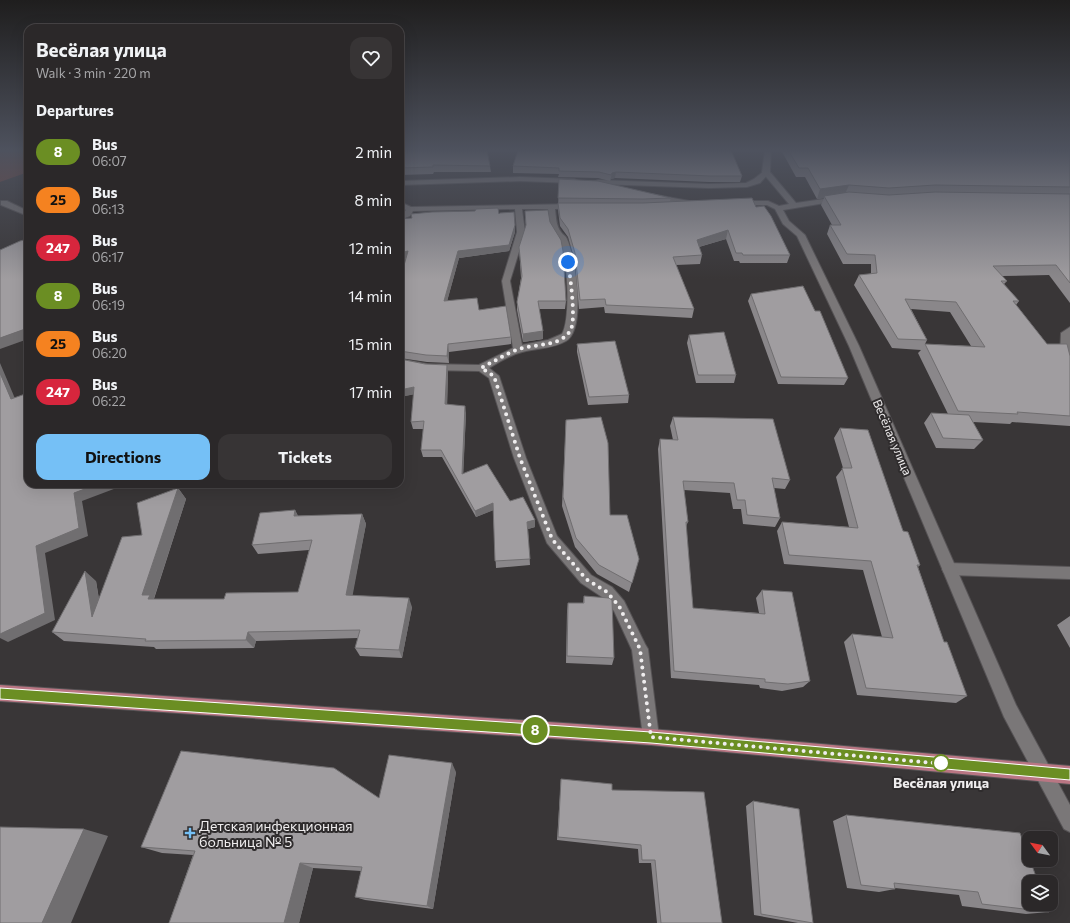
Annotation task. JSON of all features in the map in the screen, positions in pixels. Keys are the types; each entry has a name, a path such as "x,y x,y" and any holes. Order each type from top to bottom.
{"main road":[{"path":"0,693 651,737 1070,775"}],"street":[{"path":"784,193 794,205"},
{"path":"648,194 704,205 666,206"},
{"path":"733,203 768,203 778,208 845,198"},
{"path":"4,203 24,212"},
{"path":"404,206 410,209 581,206"},
{"path":"518,206 521,232 506,281 518,349"},
{"path":"404,363 428,367 481,368 518,349 545,344 565,337 572,328 568,262 563,238 554,228 551,206"},
{"name":"Весёлая улица","path":"778,208 786,222 801,235 845,326 1010,711 1070,823"},
{"path":"404,216 410,209"},
{"path":"1070,330 1066,333 1065,357 1070,376"},
{"path":"481,368 494,376 520,458 552,539 586,579 607,592 619,606 640,649 651,737"},
{"path":"949,569 1070,573"}],"building":[{"path":"558,193 650,193 671,198 643,199 558,198"},
{"path":"842,193 889,195 919,193 1070,194 1070,283 1056,265 993,266 1007,281 1001,281 1019,301 1013,301 1047,344 1067,344 1070,356 1070,416 1017,412 1018,414 958,411 925,344 985,347 956,302 905,299 927,340 898,339 859,275 877,273 875,255 847,254 830,225 841,225 824,196"},
{"path":"752,198 756,207 764,206 771,216 790,255 743,255 742,253 736,253 728,230 697,240 702,255 673,257 694,309 606,305 605,299 580,300 575,253 568,229 560,218 558,203 643,203"},
{"path":"498,208 499,214 514,212 515,225 509,245 458,251 444,301 477,298 479,310 506,306 511,337 448,344 447,356 404,352 404,266 408,251 404,252 404,219 412,218 411,214 475,211 476,209"},
{"path":"548,210 550,222 561,240 566,301 538,301 543,331 523,334 517,302 522,276 519,247 526,225 525,211"},
{"path":"24,240 24,329 0,338 0,250"},
{"path":"803,286 815,311 820,311 848,378 781,377 751,294"},
{"path":"724,332 736,375 698,375 689,335"},
{"path":"615,341 629,395 589,397 577,344"},
{"path":"404,360 425,364 447,365 445,404 465,406 462,474 487,464 510,501 523,497 535,520 527,522 530,559 495,561 493,503 475,511 441,450 421,450 424,421 411,422 414,387 404,389"},
{"path":"0,373 11,399 24,394 24,488 87,488 74,493 79,528 36,546 45,613 0,634"},
{"path":"931,413 969,415 983,440 943,438"},
{"path":"601,417 608,443 610,515 627,515 639,559 632,583 599,565 576,538 563,497 566,420"},
{"path":"673,417 773,419 790,480 772,478 780,518 747,515 745,500 737,500 734,483 683,481 688,522 686,522 693,608 765,614 762,590 792,592 810,681 788,684 765,682 765,679 674,671 660,439 678,440"},
{"path":"840,428 868,430 903,531 908,532 920,565 917,565 944,642 947,642 967,696 866,688 852,634 893,638 871,561 789,555 782,522 858,528 842,468 852,468"},
{"path":"178,488 142,595 150,595 148,599 224,599 226,593 298,592 312,540 252,545 260,513 295,510 294,516 362,514 346,595 409,598 399,650 355,648 360,630 248,632 246,640 145,641 146,639 52,632 85,571 92,617 122,537 142,535 137,503"},
{"path":"584,596 609,598 612,600 614,658 567,656 568,603 584,603"},
{"path":"181,751 334,768 379,798 389,755 452,763 427,906 355,897 362,867 300,863 284,923 169,923 195,851 141,847"},
{"path":"561,779 612,784 612,790 704,792 722,923 661,923 655,860 642,860 641,845 558,837"},
{"path":"753,801 799,809 813,923 761,914"},
{"path":"846,815 1020,833 1022,838 1022,867 1033,867 1035,875 1022,875 1022,909 982,904 978,892 894,883 895,889 861,885"},
{"path":"0,827 84,829 42,923 0,923"}],"bus line":[{"name":"8","path":"0,693 144,704 651,737 1070,775"}],"place":[{"name":"Весёлая улица","path":"941,763"},
{"name":"Детская инфекционная больница № 5","path":"190,833"}],"route":[{"path":"568,262 572,328 565,337 545,344 518,349 481,368 494,376 520,458 552,539 586,579 607,592 619,606 640,649 651,737 945,764 941,763"}]}
